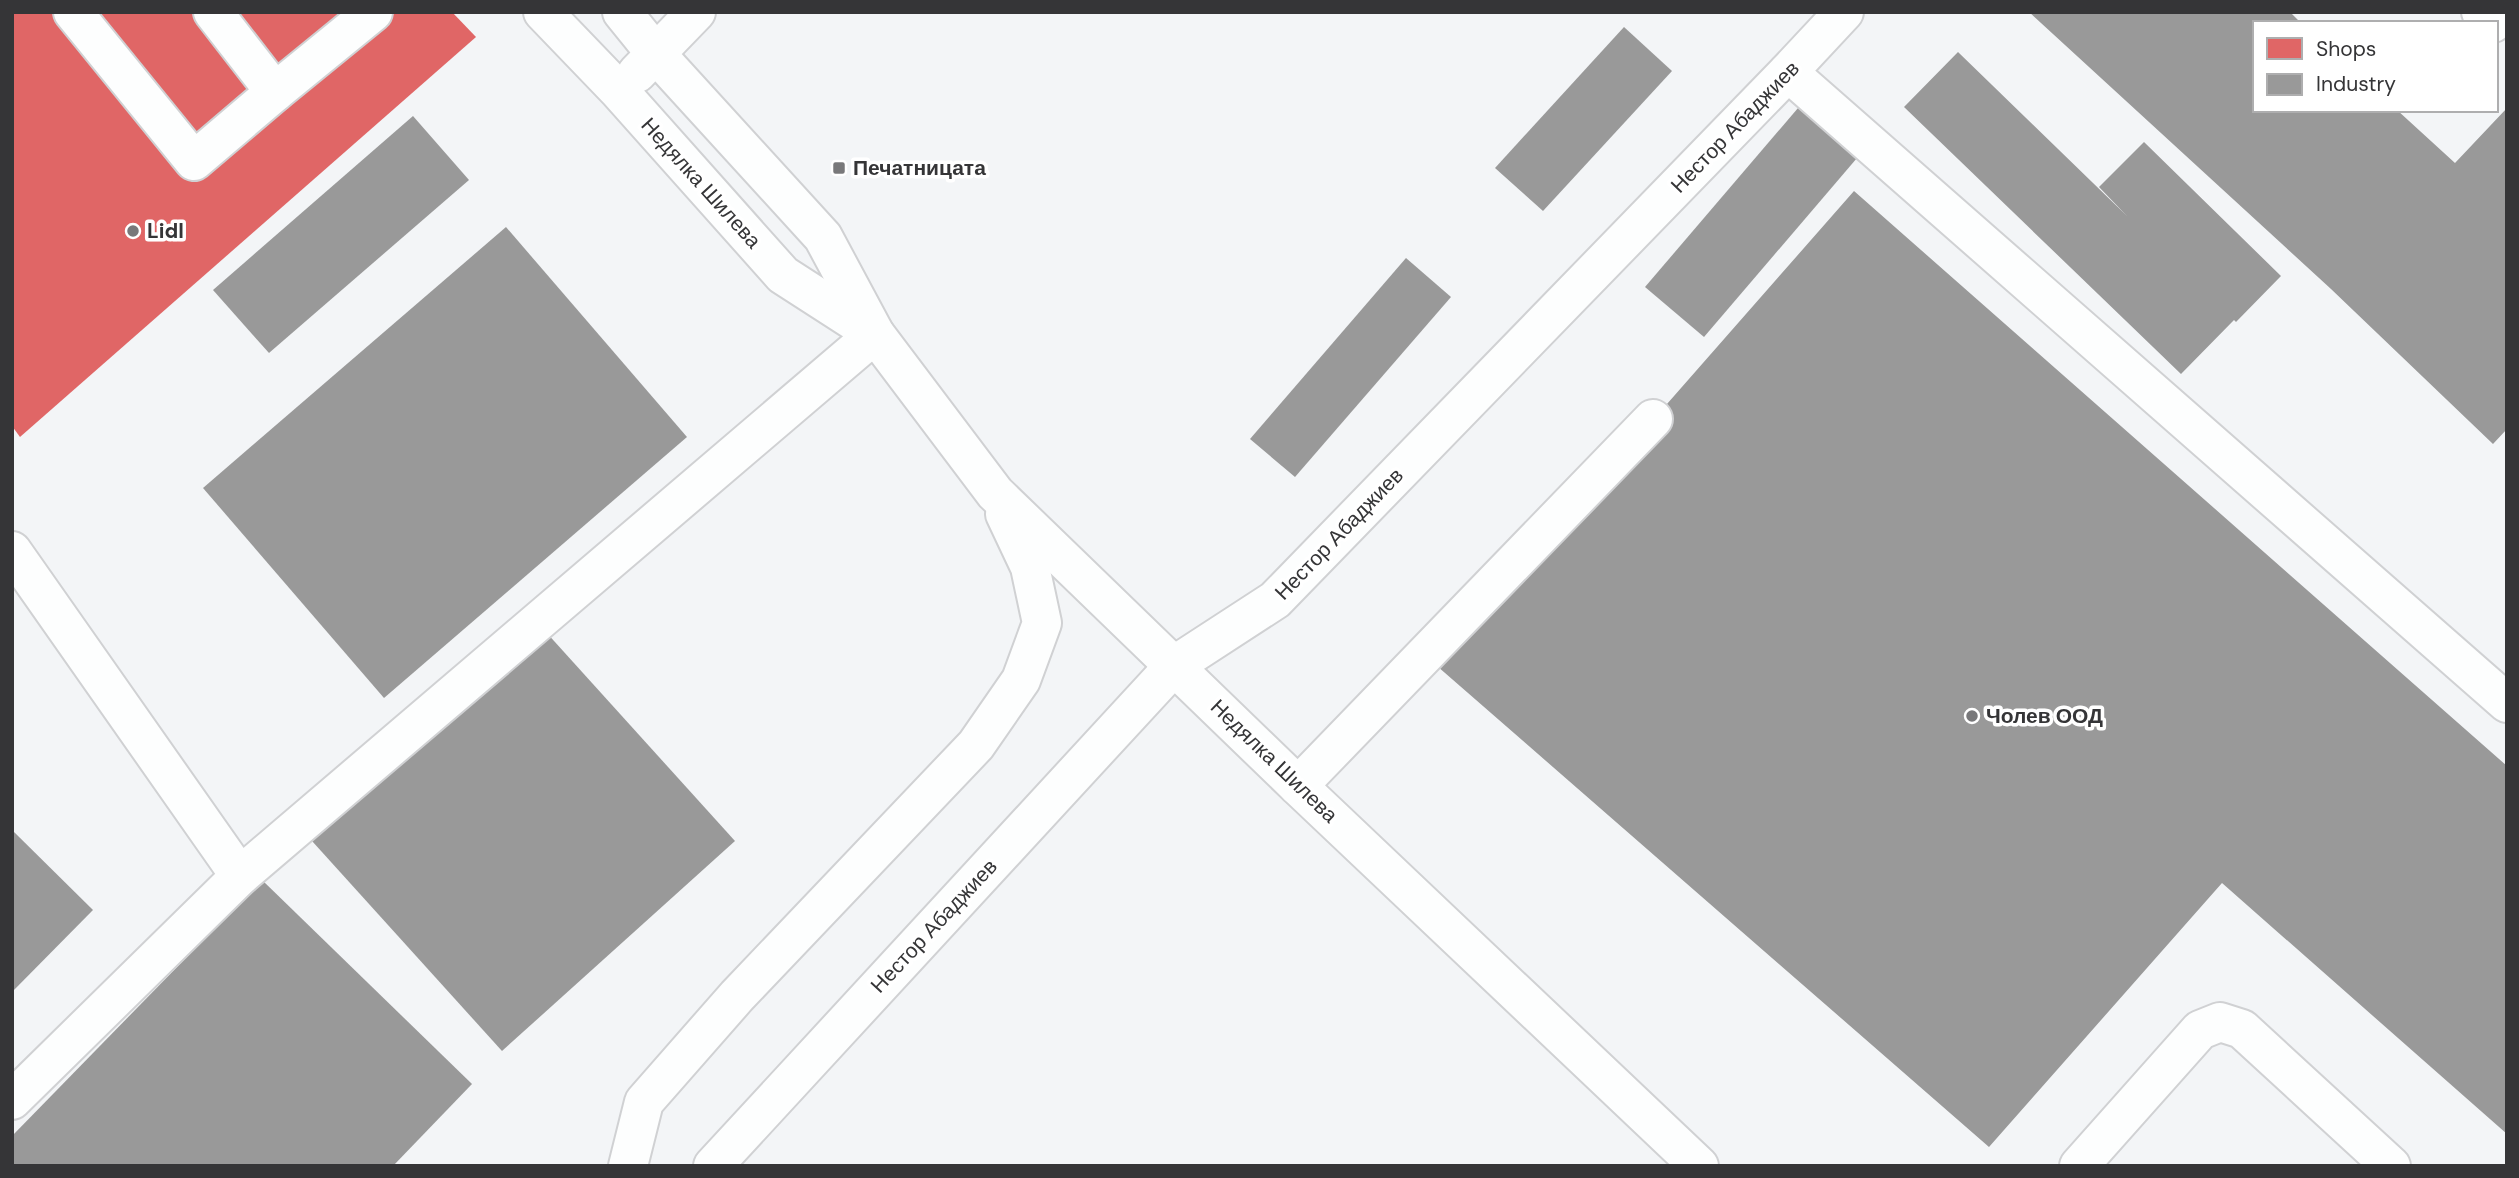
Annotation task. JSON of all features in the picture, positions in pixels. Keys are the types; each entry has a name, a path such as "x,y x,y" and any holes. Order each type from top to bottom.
{"street":[{"path":"73,12 194,161 373,12"},
{"path":"213,12 275,92"},
{"name":"Недялка Шилева","path":"543,12 619,91 783,275 875,334"},
{"name":"Недялка Шилева","path":"622,12 656,54 823,237 875,334 995,493 1298,786 1699,1166"},
{"path":"619,91 696,12"},
{"name":"Нестор Абаджиев","path":"713,1166 1175,665 1276,600 1844,12"},
{"path":"1788,72 2507,703"},
{"path":"12,1100 240,876 875,334"},
{"path":"1298,786 1653,419"},
{"path":"628,1166 644,1102 737,996 976,744 1021,680 1042,623 1030,567 995,493"},
{"path":"12,551 240,876"},
{"path":"2078,1166 2200,1030 2220,1022 2242,1028 2391,1166"}],"building: Shops":[{"name":"Lidl","path":"12,12 452,12 476,37 20,437 12,426"}],"building: Industry":[{"path":"2029,12 2290,12 2299,21 2253,21 2253,112 2399,112 2455,163 2507,108 2507,429 2493,444 2331,289"},
{"path":"1624,27 1672,71 1543,211 1495,168"},
{"path":"1958,52 2127,216 2099,187 2144,142 2281,276 2181,374 1904,107"},
{"path":"1804,101 1863,151 1704,337 1645,287"},
{"path":"413,116 469,180 269,353 213,290"},
{"name":"Чолев ООД","path":"1854,191 2507,766 2507,1134 2222,883 1989,1147 1437,666"},
{"path":"506,227 687,437 384,698 203,488"},
{"path":"1406,258 1451,297 1295,477 1250,439"},
{"path":"545,631 735,841 502,1051 312,841"},
{"path":"12,830 93,910 12,992"},
{"path":"262,880 472,1084 393,1166 12,1166 12,1136"}],"place":[{"name":"Печатницата","path":"839,168"},
{"name":"Lidl","path":"133,231"},
{"name":"Чолев ООД","path":"1972,716"}]}
